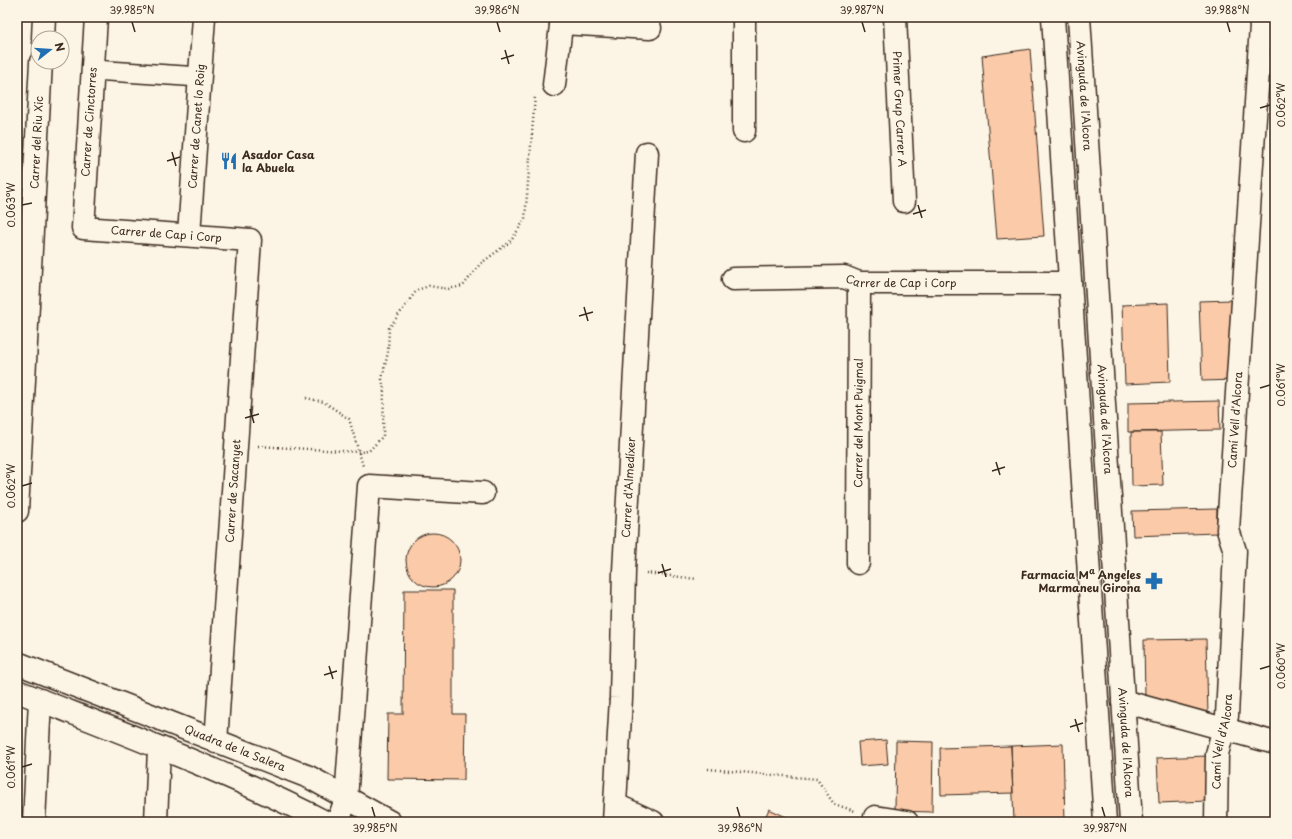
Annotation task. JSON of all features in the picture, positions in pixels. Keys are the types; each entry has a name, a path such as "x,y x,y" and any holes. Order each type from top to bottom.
{"street":[{"path":"43,30 44,17"},
{"name":"Carrer de Cinctorres","path":"83,228 96,17"},
{"name":"Carrer de Canet lo Roig","path":"189,234 204,17"},
{"path":"744,17 744,131"},
{"name":"Primer Grup Carrer A","path":"895,17 904,201"},
{"path":"1053,17 1105,822"},
{"name":"Avinguda de l'Alcora","path":"1079,17 1131,822"},
{"name":"Camí Vell d'Alcora","path":"1216,822 1217,754 1227,716 1235,551 1228,530 1261,26 1259,17"},
{"path":"554,85 562,20 650,23"},
{"name":"Carrer del Riu Xic","path":"17,511 41,70"},
{"path":"93,70 200,77"},
{"name":"Carrer d'Almedíxer","path":"615,813 621,698 624,571 647,153"},
{"name":"Carrer de Cap i Corp","path":"83,228 189,234 250,240"},
{"name":"Carrer de Sacanyet","path":"216,742 250,240"},
{"name":"Carrer de Cap i Corp","path":"733,279 844,277 858,283 1070,283"},
{"name":"Carrer del Mont Puigmal","path":"858,283 858,563"},
{"path":"338,822 346,799 369,486 483,493"},
{"name":"Quadra de la Salera","path":"17,663 162,721 309,777 346,799 390,822"},
{"path":"34,822 40,700 45,674"},
{"path":"17,691 264,792 324,822"},
{"path":"1123,701 1275,742"},
{"path":"156,822 159,748 162,721"},
{"path":"295,807 309,777"},
{"path":"615,813 653,822"},
{"path":"875,818 907,822"}],"path":[{"path":"236,444 359,452 369,451 383,436 384,389 382,379 388,352 389,328 417,290 429,286 448,289 463,286 480,264 511,241 525,219 535,95"},
{"path":"306,398 324,402 349,419 369,486"},
{"path":"624,571 697,579"},
{"path":"708,769 817,779 834,804 875,818"}],"building":[{"path":"1030,49 1044,236 997,239 982,56"},
{"path":"1232,300 1235,380 1202,381 1199,301"},
{"path":"1168,303 1170,382 1125,384 1122,305"},
{"path":"1219,401 1220,430 1128,432 1128,403"},
{"path":"1131,432 1161,432 1163,485 1132,486"},
{"path":"1217,509 1217,533 1133,536 1132,511"},
{"path":"433,533 443,535 452,541 458,550 460,560 458,570 452,579 443,585 433,587 423,585 414,579 408,570 406,560 408,550 414,541 423,535"},
{"path":"404,590 453,590 453,714 465,714 464,780 387,779 388,714 403,714"},
{"path":"1206,639 1208,714 1145,697 1144,640"},
{"path":"886,740 888,764 860,766 858,742"},
{"path":"896,741 933,742 932,812 895,811"},
{"path":"1063,744 1065,822 1014,822 1011,746"},
{"path":"1011,746 1013,793 941,795 940,748"},
{"path":"1207,756 1208,801 1159,803 1157,758"},
{"path":"769,809 797,822 763,822"}],"place":[{"name":"Asador Casa la Abuela","path":"229,161"},
{"name":"Farmacia Mª Angeles Marmaneu Girona","path":"1154,581"}]}
